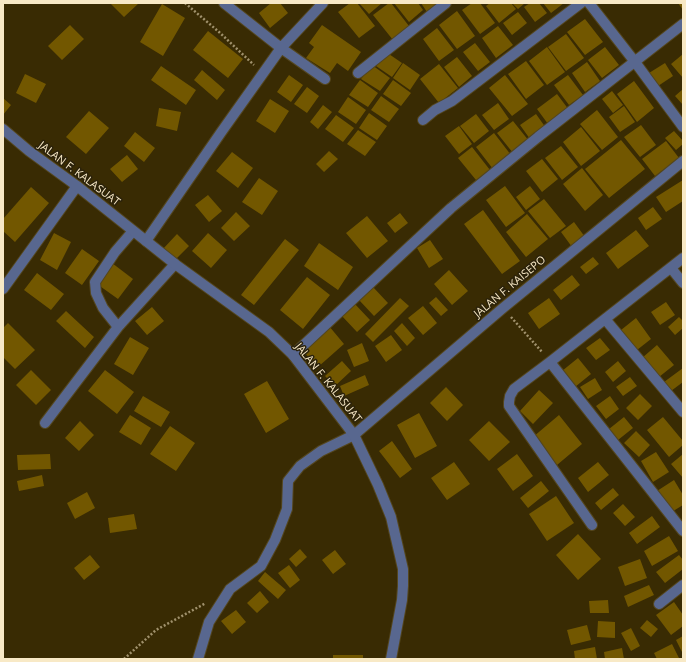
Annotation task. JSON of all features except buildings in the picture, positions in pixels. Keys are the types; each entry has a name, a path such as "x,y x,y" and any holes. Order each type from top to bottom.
{"street":[{"path":"224,3 281,48 325,79"},
{"path":"146,241 281,48 323,3"},
{"path":"358,73 446,3"},
{"path":"423,120 435,110 452,101 581,3"},
{"path":"589,3 683,127"},
{"path":"293,356 451,208 538,137 683,24"},
{"name":"JALAN F. KALASUAT","path":"3,129 29,151 77,186 175,264 269,332 293,356 354,435 378,485 391,518 403,569 402,600 391,659"},
{"name":"JALAN F. KAISEPO","path":"198,659 208,622 230,589 261,566 276,540 287,509 288,481 300,466 321,451 354,435 503,308 683,161"},
{"path":"3,289 77,186"},
{"path":"118,326 103,308 96,293 95,282 115,252 133,231"},
{"path":"592,525 509,406 510,396 514,389 683,258"},
{"path":"44,423 118,326 175,264"},
{"path":"670,268 683,283"},
{"path":"606,319 683,412"},
{"path":"550,362 683,531"},
{"path":"659,604 683,585"}],"path":[{"path":"185,3 263,73"},
{"path":"503,308 550,362"},
{"path":"124,659 156,630 210,600"}]}
